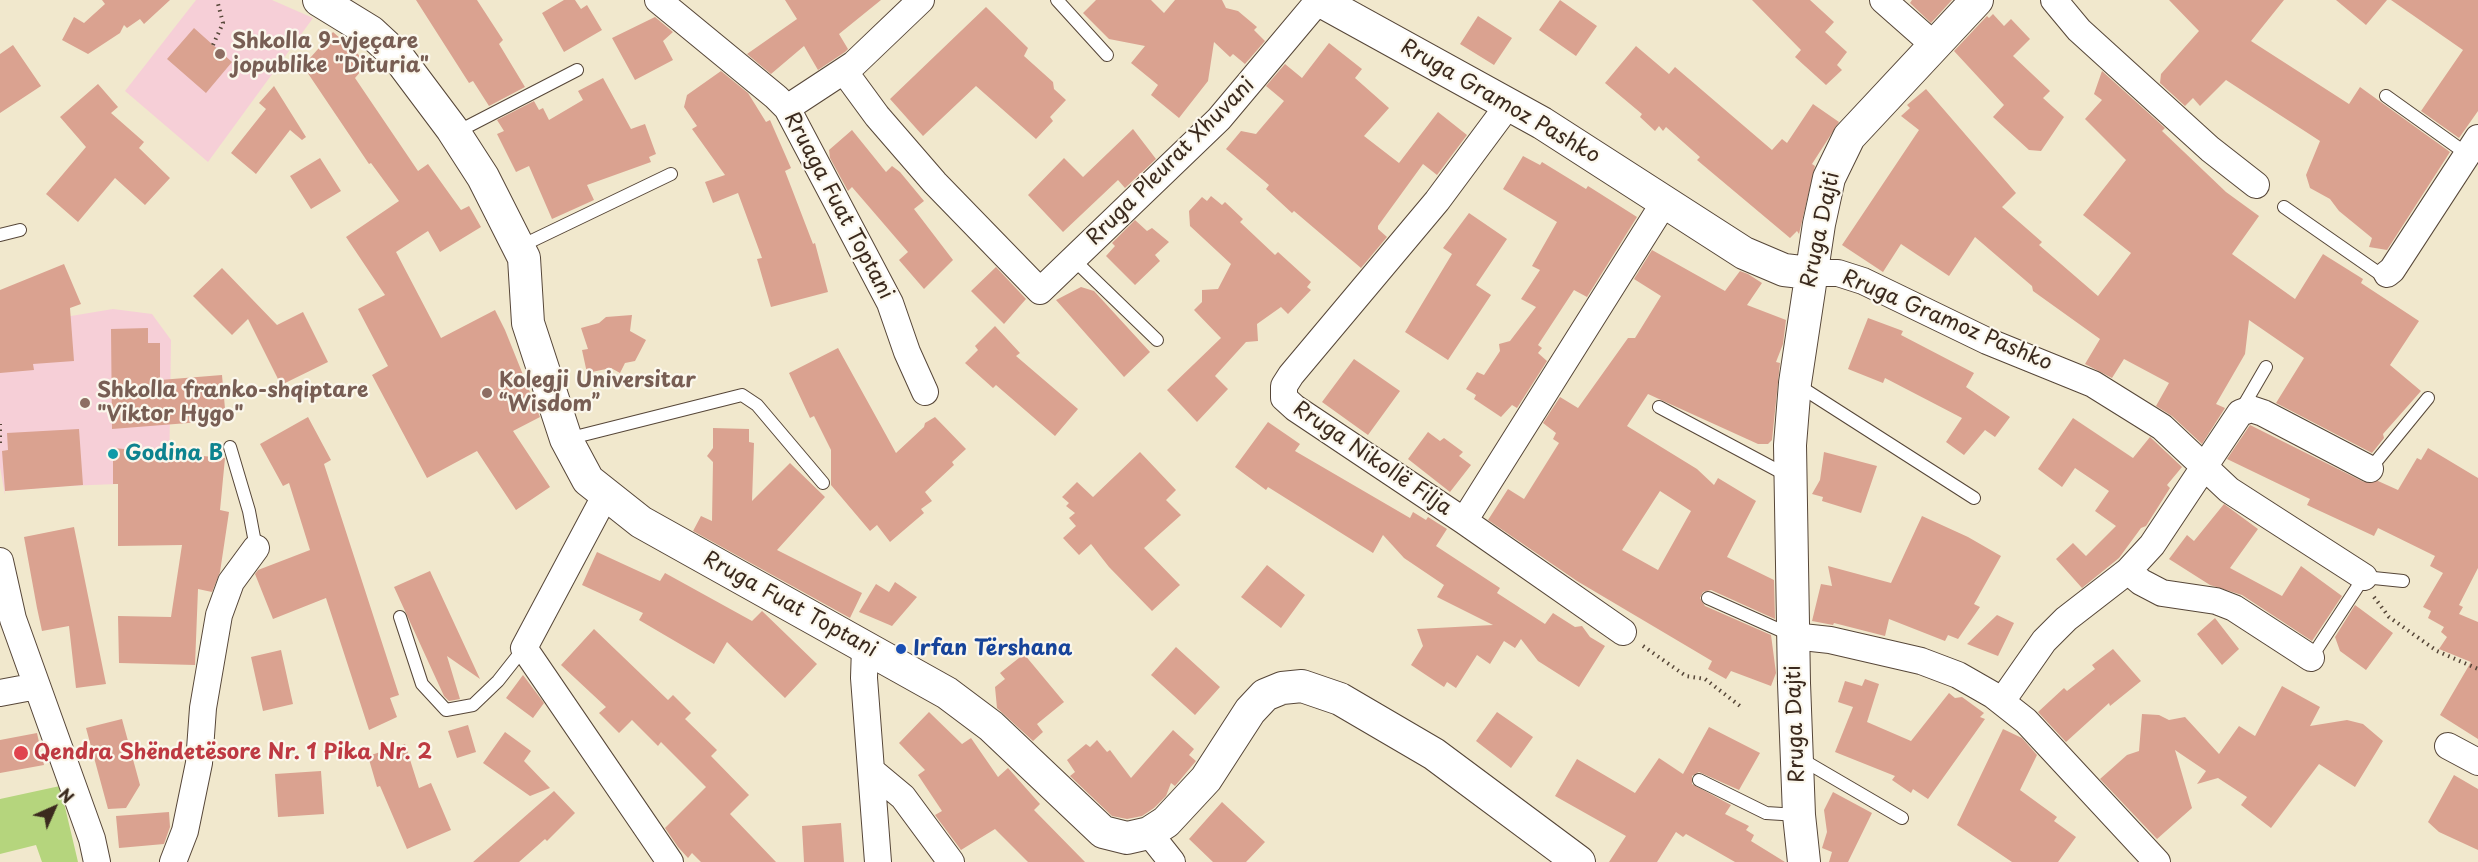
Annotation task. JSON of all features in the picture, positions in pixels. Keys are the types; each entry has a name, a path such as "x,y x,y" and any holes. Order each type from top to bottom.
{"street":[{"name":"Rruga Fuat Toptani","path":"319,0 371,32 398,57 455,133 483,177 519,247 526,266 525,304 528,323 545,382 566,439 588,480 605,496 641,522 947,693 991,726 1079,813 1103,832 1127,838 1149,833"},
{"name":"Rruaga Fuat Toptani","path":"658,0 776,97 786,108 891,303 907,352 925,392"},
{"path":"786,108 844,71 921,0"},
{"name":"Rruga Pleurat Xhuvani","path":"844,71 877,116 934,183 1040,291 1219,119 1319,0"},
{"name":"Rruga Gramoz Pashko","path":"1319,0 1509,104 1599,158 1712,235 1764,264 1784,270 1838,273 1863,281 1987,341 2093,384 2162,428 2204,469 2264,514 2364,577"},
{"path":"1883,0 1934,45"},
{"name":"Rruga Dajti","path":"1804,862 1799,815 1797,756 1791,478 1795,383 1810,273 1829,178 1843,148 1855,130 1977,0"},
{"path":"2054,0 2079,30 2211,149 2256,185"},
{"name":"Rruga Nikollë Filja","path":"1509,104 1437,201 1291,375 1284,391 1284,398 1295,408 1464,521 1623,632"},
{"path":"2386,274 2392,270 2472,146"},
{"path":"1464,521 1664,203"},
{"path":"2002,701 2044,641 2066,619 2128,571 2165,528 2240,413 2251,409 2263,413 2370,469"},
{"path":"605,496 524,648 670,862"},
{"path":"173,862 185,831 199,763 203,708 219,615 231,582 256,548"},
{"path":"0,561 14,619 92,839 97,862"},
{"path":"2128,571 2141,582 2162,592 2216,601 2234,608 2311,658"},
{"path":"1793,636 1830,640 1921,661 1964,679 2002,701 2026,721 2157,862"},
{"path":"865,647 864,678 873,772 878,862"},
{"path":"0,693 37,686"},
{"path":"1172,862 1149,833 1166,822 1206,779 1250,711 1265,695 1282,687 1302,686 1340,699 1434,754 1579,862"},
{"path":"2448,746 2478,762"},
{"path":"873,772 903,797 951,862"}],"lane":[{"path":"1057,0 1107,55"},
{"path":"455,133 577,70"},
{"path":"2386,96 2472,146"},
{"path":"519,247 671,174"},
{"path":"2284,207 2380,274 2386,274"},
{"path":"0,235 20,230"},
{"path":"1073,259 1157,340"},
{"path":"2240,413 2266,367"},
{"path":"1795,383 1974,498"},
{"path":"566,439 739,394 748,397 757,405 823,483"},
{"path":"2370,469 2428,398"},
{"path":"1659,407 1791,478"},
{"path":"230,447 249,511 256,548"},
{"path":"2311,658 2364,577"},
{"name":"Rruga Gramoz Pashko","path":"2364,577 2403,581"},
{"path":"1708,598 1793,636"},
{"path":"400,617 422,684 446,710 473,705 498,681 524,648"},
{"path":"1797,756 1902,818"},
{"path":"1699,780 1766,813 1799,815"}],"path":[{"path":"213,45 223,23 217,0"},
{"path":"0,424 0,444"},
{"path":"2389,617 2437,651 2478,669"},
{"path":"1623,632 1686,676 1705,679 1740,706"}],"shaded area":[{"name":"Shkolla 9-vjeçare jopublike \"Dituria\"","path":"196,0 272,0 313,18 208,162 125,91"},
{"name":"Shkolla franko-shqiptare \"Viktor Hygo\"","path":"113,309 152,314 171,340 169,482 66,486 5,491 5,495 0,467 0,322 59,318"}],"green space":[{"path":"60,786 78,862 42,862 36,845 0,854 0,799"}],"building":[{"path":"102,0 170,0 144,24 140,19 127,28 124,25 120,33 88,54 62,40 74,17 84,23 105,4"},
{"path":"416,0 477,0 503,40 499,44 525,87 489,106 473,81 469,83"},
{"path":"564,0 575,0 581,9 587,5 602,30 564,52 542,13"},
{"path":"785,0 881,0 839,34 848,49 845,52 818,70 804,46 771,74 747,54 797,19"},
{"path":"1096,0 1151,0 1164,13 1175,0 1222,0 1226,8 1238,11 1257,27 1254,30 1265,41 1245,64 1233,54 1230,57 1214,42 1208,81 1179,118 1151,95 1158,85 1131,63 1145,46 1109,39 1083,13"},
{"path":"1560,0 1597,26 1576,56 1539,30"},
{"path":"1752,0 1810,0 1834,22 1825,32 1847,52 1837,65 1842,70 1826,85 1795,57 1801,50"},
{"path":"1912,0 1952,0 1931,23 1910,3"},
{"path":"2169,0 2284,0 2251,41 2349,104 2360,87 2450,152 2387,250 2369,247 2372,238 2339,211 2330,199 2310,188 2306,175 2320,141 2226,80 2200,106 2193,98 2185,106 2160,83 2161,74 2199,31"},
{"path":"2336,0 2387,0 2366,25"},
{"path":"2391,0 2478,0 2478,111 2459,138 2421,111 2463,50"},
{"path":"986,7 1028,48 1024,56 1053,82 1054,89 1066,100 1050,117 1053,121 1036,139 976,86 923,136 890,99"},
{"path":"1993,14 2004,26 2011,19 2030,39 2013,56 2050,91 2043,98 2064,117 2041,151 2029,150 1993,117 2004,105 1954,51 1987,16 1989,18"},
{"path":"1478,16 1512,38 1494,65 1460,44"},
{"path":"655,17 673,32 663,41 673,60 635,80 612,38"},
{"path":"194,28 232,62 206,93 167,59"},
{"path":"333,32 368,63 355,78 418,171 428,164 461,210 469,206 481,227 440,252 428,231 396,252 441,338 495,310 505,330 540,417 513,431 550,487 516,510 477,451 427,478 372,375 388,366 358,309 385,295 346,237 399,201 371,163 369,164 303,66"},
{"path":"1329,43 1362,69 1355,78 1389,108 1364,136 1399,163 1438,112 1467,135 1437,175 1423,164 1378,226 1378,229 1387,237 1361,268 1294,211 1292,213 1266,189 1269,185 1226,149 1241,131 1256,134 1284,101 1266,86 1285,64 1302,78"},
{"path":"13,45 41,86 0,113 0,54"},
{"path":"1636,46 1669,74 1675,67 1772,150 1782,139 1787,143 1813,104 1839,122 1812,164 1815,166 1799,234 1797,231 1790,238 1697,160 1700,157 1666,127 1663,131 1659,126 1655,131 1640,117 1642,114 1605,83"},
{"path":"721,71 748,93 766,122 770,120 791,168 785,171 813,244 815,243 828,292 771,307 757,259 762,258 738,193 713,203 705,182 725,175 692,129 697,126 684,107 687,95"},
{"path":"2102,71 2165,128 2162,131 2226,192 2259,216 2232,254 2295,299 2323,254 2363,279 2361,283 2419,321 2390,365 2421,391 2383,434 2384,438 2372,453 2276,403 2304,358 2249,320 2245,354 2216,404 2225,408 2202,444 2172,416 2156,406 2169,383 2124,359 2112,378 2085,364 2100,339 2033,291 2032,286 1975,237 1949,276 1901,244 1883,272 1842,245 1919,130 1901,116 1910,108 1907,105 1926,89 2016,193 2002,207 2042,242 2039,245 2098,296 2131,253 2083,215 2126,160 2085,119 2102,100 2094,94"},
{"path":"603,78 631,129 645,124 656,154 649,157 651,162 587,185 594,200 552,219 529,166 516,172 497,134 504,131 497,120 534,101 539,110 543,108 549,120 583,100 578,91"},
{"path":"98,84 118,107 111,113 144,142 139,148 170,178 145,205 115,178 78,222 46,194 86,147 60,117"},
{"path":"274,86 306,137 302,140 290,130 256,174 231,153 266,109 259,103"},
{"path":"1133,129 1156,159 1125,188 1118,180 1063,232 1028,195 1064,158 1083,177"},
{"path":"852,130 886,172 892,166 900,172 924,201 914,209 953,260 924,289 899,260 908,252 852,187 848,191 830,158 829,150"},
{"path":"1523,156 1540,165 1542,162 1586,189 1588,186 1637,217 1587,297 1574,290 1538,345 1542,348 1538,353 1547,361 1517,408 1512,405 1501,417 1474,399 1476,395 1466,389 1477,372 1484,375 1500,351 1499,344 1510,341 1536,307 1521,299 1540,270 1532,266 1557,222 1503,189"},
{"path":"320,158 341,191 311,209 290,176"},
{"path":"1211,196 1222,205 1225,202 1243,219 1240,222 1275,255 1278,252 1311,282 1307,287 1311,290 1288,314 1281,307 1257,324 1258,341 1246,342 1215,376 1228,389 1197,422 1167,390 1221,338 1194,310 1202,302 1202,290 1218,289 1231,264 1190,226 1189,211 1202,197 1207,201"},
{"path":"1469,213 1507,239 1476,285 1491,295 1448,360 1405,332 1452,254 1443,248"},
{"path":"1135,220 1147,231 1152,228 1169,242 1155,255 1160,261 1135,285 1106,256 1115,246 1112,243"},
{"path":"1652,250 1725,291 1740,271 1762,283 1747,305 1786,320 1783,344 1776,362 1780,363 1772,440 1768,444 1758,444 1648,394 1627,426 1697,469 1714,485 1718,478 1756,501 1727,557 1774,580 1775,619 1711,590 1703,592 1700,598 1705,606 1771,635 1776,673 1771,686 1731,671 1726,679 1708,669 1712,661 1577,581 1488,520 1508,489 1524,499 1559,443 1553,439 1556,433 1543,423 1560,397 1578,408 1628,338 1635,338 1661,296 1634,279","holes":["1660,491 1691,511 1658,570 1622,550"]},
{"path":"64,264 81,304 70,308 74,361 33,364 34,370 0,373 0,290"},
{"path":"996,267 1026,299 1004,324 971,291"},
{"path":"222,268 277,325 303,312 328,362 281,385 248,319 232,335 193,296"},
{"path":"1081,287 1094,291 1150,352 1124,377 1056,300"},
{"path":"632,315 630,331 646,340 635,361 625,363 620,373 611,368 587,373 582,350 588,349 581,328 599,323 606,317"},
{"path":"1868,318 1903,331 1901,335 1974,373 1966,387 2010,417 1995,437 1985,430 1964,455 1946,442 1962,418 1885,378 1883,383 1848,369"},
{"path":"995,326 1020,353 1016,356 1078,409 1055,436 996,385 993,388 965,363 978,350 975,346"},
{"path":"148,328 148,343 160,343 160,380 222,375 226,420 112,429 111,329"},
{"path":"838,348 896,453 924,427 925,423 935,417 966,449 952,462 954,465 925,492 932,501 921,509 924,513 890,542 877,525 870,531 831,485 831,450 814,416 810,418 789,373"},
{"path":"1354,359 1400,391 1368,435 1322,402"},
{"path":"308,417 331,460 324,464 399,695 390,698 397,717 369,730 326,598 273,619 255,574 258,570 310,550 289,483 283,486 260,444"},
{"path":"2073,418 2133,458 2150,437 2182,467 2167,485 2170,488 2146,526 2141,528 2119,558 2082,588 2056,559 2073,543 2086,556 2116,526 2095,511 2109,491 2075,468 2062,487 2038,469"},
{"path":"1268,422 1300,444 1295,451 1410,518 1413,512 1426,520 1428,517 1447,529 1436,546 1500,588 1497,593 1545,624 1553,613 1575,627 1582,626 1590,637 1605,646 1579,687 1538,661 1521,639 1515,648 1504,641 1490,664 1477,655 1456,688 1447,682 1444,687 1411,665 1423,646 1417,629 1493,625 1437,597 1444,585 1404,558 1383,535 1373,553 1268,487 1266,490 1235,467"},
{"path":"2250,425 2364,482 2378,481 2398,490 2417,458 2421,460 2428,448 2478,478 2478,568 2459,605 2463,607 2459,614 2478,622 2478,739 2440,715 2471,662 2439,649 2447,637 2441,632 2444,627 2428,618 2431,611 2423,607 2443,573 2430,566 2435,556 2378,528 2374,536 2307,505 2310,499 2227,459"},
{"path":"713,428 749,429 749,442 754,443 752,501 790,463 825,497 777,550 862,593 850,618 693,531 701,516 712,521 713,462 707,456 713,448"},
{"path":"79,429 83,485 5,491 2,451 8,450 7,433"},
{"path":"1428,432 1440,441 1444,438 1463,452 1459,456 1471,465 1450,492 1408,459"},
{"path":"113,448 225,458 220,510 229,512 220,572 212,592 198,589 195,665 119,663 118,616 171,617 182,545 118,546 118,484 113,484"},
{"path":"1140,452 1176,490 1166,500 1181,515 1144,548 1180,585 1152,611 1109,567 1091,544 1079,555 1063,538 1076,526 1069,518 1075,513 1066,506 1069,503 1062,497 1077,482 1093,497"},
{"path":"1824,452 1877,466 1861,513 1822,501 1823,497 1812,494 1820,480"},
{"path":"2224,504 2258,529 2230,568 2282,596 2301,566 2342,596 2312,641 2242,595 2210,585 2169,559 2187,535 2194,541"},
{"path":"1922,516 1968,537 2001,556 1974,604 1980,607 1958,639 1948,635 1945,641 1889,619 1885,636 1834,623 1833,625 1812,621 1821,584 1832,586 1828,566 1891,583"},
{"path":"74,527 106,684 76,688 69,626 42,631 24,537"},
{"path":"597,552 660,581 665,573 752,621 762,611 817,664 785,698 727,642 714,664 639,620 643,613 582,585"},
{"path":"1267,565 1305,595 1281,628 1241,597"},
{"path":"430,571 480,679 447,656 460,699 449,701 444,696 394,587"},
{"path":"895,582 917,597 892,626 859,612 876,584 889,592"},
{"path":"2355,605 2393,633 2366,670 2340,651 2335,637"},
{"path":"1997,615 2014,623 1998,656 1967,644"},
{"path":"2215,618 2239,649 2222,665 2197,634"},
{"path":"594,629 668,700 673,695 691,713 685,719 717,750 711,756 749,795 730,814 776,862 701,862 692,853 688,858 678,847 665,828 706,787 661,742 658,746 632,720 619,733 599,713 606,707 561,665"},
{"path":"1176,647 1220,687 1195,715 1151,675"},
{"path":"2113,649 2141,681 2110,706 2109,703 2066,742 2038,712 2064,688 2067,691 2095,669 2092,665"},
{"path":"281,650 293,704 263,711 251,657"},
{"path":"1024,654 1064,702 1037,724 1043,732 1033,741 997,708 995,687 1005,679 1000,673"},
{"path":"523,675 544,703 533,718 506,698"},
{"path":"1865,679 1879,684 1867,722 1911,741 1949,693 1955,698 1962,697 1984,713 1980,717 1985,719 1928,799 1913,789 1911,793 1892,780 1895,776 1835,752 1853,707 1838,702 1845,681 1862,686"},
{"path":"2282,686 2320,707 2310,726 2347,720 2363,724 2383,741 2355,787 2319,764 2271,828 2241,805 2247,797 2218,778 2197,784 2206,771 2175,750 2192,808 2157,839 2100,779 2127,755 2139,751 2142,714 2159,715 2169,720 2185,717 2219,754 2239,726 2255,736"},
{"path":"929,712 962,744 971,738 998,777 1008,768 1040,804 1034,810 1085,862 1028,862 995,829 961,850 935,815 942,811 918,775 925,770 899,743"},
{"path":"1497,712 1533,737 1511,768 1476,741"},
{"path":"122,719 140,785 126,808 108,809 86,728"},
{"path":"468,725 476,752 457,758 448,731"},
{"path":"1709,727 1760,753 1739,790 1699,772 1692,776 1692,784 1731,805 1725,814 1749,826 1746,830 1754,835 1751,841 1785,862 1735,862 1686,834 1683,837 1676,832 1657,862 1609,862 1626,836 1555,796 1577,759 1635,793 1659,758 1683,774"},
{"path":"2003,729 2022,738 2037,755 2020,790 2057,817 2054,821 2076,837 2058,862 2012,862 1957,825"},
{"path":"1173,730 1194,749 1189,755 1196,761 1175,786 1171,783 1166,796 1142,816 1127,819 1112,816 1070,776 1075,772 1067,760 1086,744 1090,747 1097,740 1107,752 1110,750 1131,778"},
{"path":"505,732 531,751 524,761 550,788 530,796 483,763"},
{"name":"Qendra Shëndetësore Nr. 1 Pika Nr. 2","path":"37,733 44,765 0,773 0,740"},
{"path":"405,744 419,788 431,783 451,830 407,849 380,786 377,787 368,756"},
{"path":"321,771 324,814 278,817 275,774"},
{"path":"2454,775 2478,789 2478,850 2439,832 2428,822"},
{"path":"554,791 575,813 547,841 545,839 519,862 473,862"},
{"path":"1833,792 1872,813 1848,862 1829,862 1832,852 1822,848 1827,832 1824,810"},
{"path":"1222,802 1265,842 1246,862 1213,862 1189,839"},
{"path":"169,812 170,827 164,844 119,848 116,816"},
{"path":"841,823 844,862 804,862 802,826"}],"place":[{"name":"Shkolla 9-vjeçare jopublike \"Dituria\"","path":"220,54"},
{"name":"Kolegji Universitar “Wisdom”","path":"487,393"},
{"name":"Shkolla franko-shqiptare \"Viktor Hygo\"","path":"85,403"},
{"name":"Godina B","path":"113,454"},
{"name":"Irfan Tërshana","path":"901,649"},
{"name":"Qendra Shëndetësore Nr. 1 Pika Nr. 2","path":"21,753"}]}
